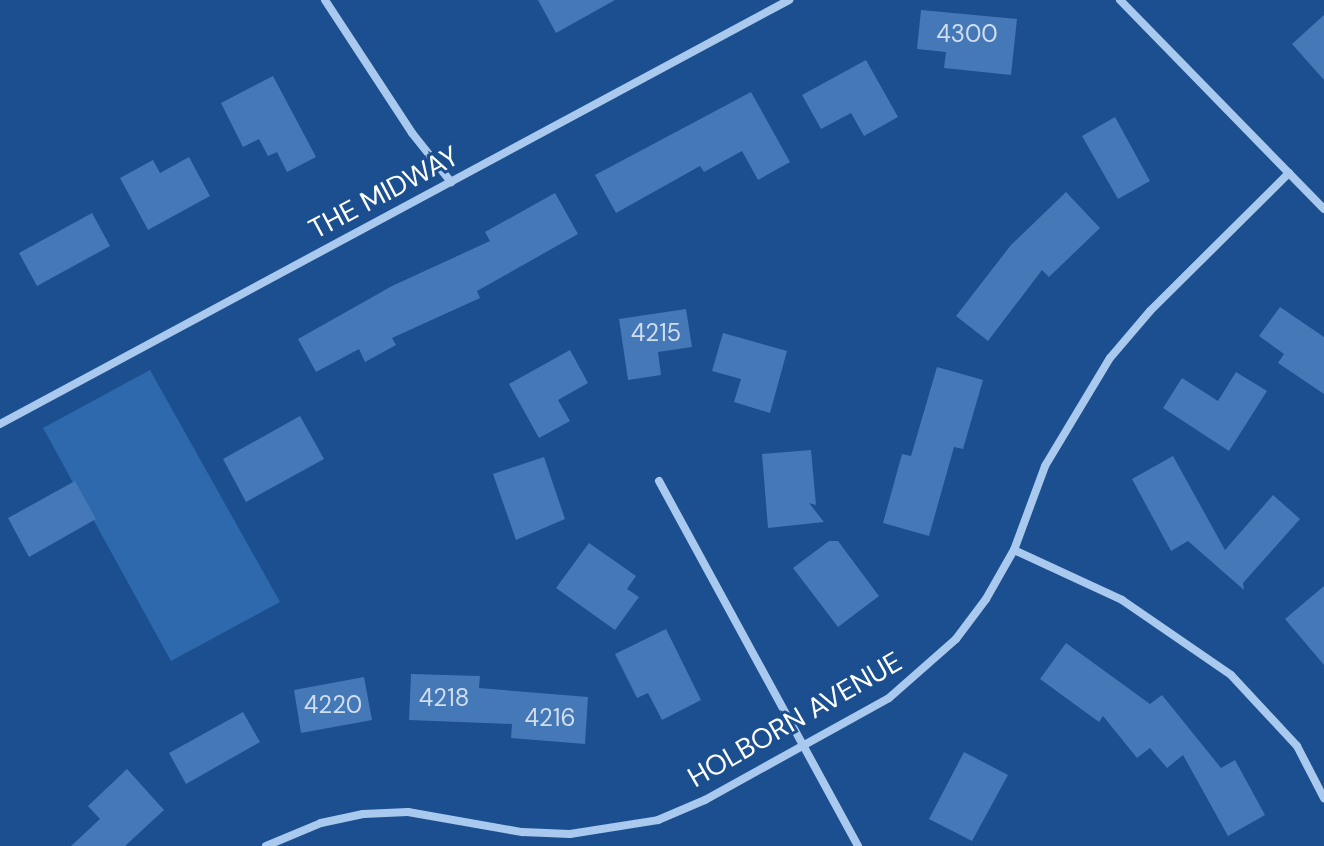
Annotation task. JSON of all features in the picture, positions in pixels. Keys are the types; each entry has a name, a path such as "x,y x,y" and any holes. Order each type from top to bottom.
{"street":[{"path":"325,0 412,133 451,182"},
{"name":"THE MIDWAY","path":"0,424 789,0"},
{"path":"1120,0 1324,209"},
{"name":"HOLBORN AVENUE","path":"266,846 321,823 363,814 408,812 522,832 613,829 658,820 705,800 889,698 925,671 986,599 1014,550 1045,466 1110,358 1150,311 1289,173"},
{"path":"659,481 858,846"},
{"path":"1014,550 1122,600 1231,675 1297,746 1324,798"}],"shaded area":[{"path":"150,370 280,602 171,661 43,428"}],"building":[{"path":"538,0 615,0 556,33"},
{"path":"921,10 1017,19 1011,75 944,68 946,52 917,49"},
{"path":"1324,15 1324,80 1292,44"},
{"path":"866,60 898,117 864,136 851,113 821,129 802,95"},
{"path":"273,76 316,157 287,172 277,152 268,156 259,139 243,147 221,103"},
{"path":"751,92 790,162 758,180 742,151 704,172 700,166 616,213 595,175"},
{"path":"1115,117 1150,181 1118,199 1082,136"},
{"path":"189,157 210,196 148,230 120,178 153,160 160,173"},
{"path":"1066,192 1100,228 1049,277 1042,270 988,341 956,316 1011,245"},
{"path":"555,193 578,234 477,291 480,298 392,338 396,345 365,362 359,349 316,372 298,339 392,286 490,241 485,232"},
{"path":"92,213 110,246 37,286 19,253"},
{"path":"1280,307 1324,337 1324,394 1278,363 1284,354 1259,336"},
{"path":"686,309 692,347 658,352 661,375 628,380 619,319"},
{"path":"723,333 787,351 770,413 734,402 741,379 712,371"},
{"path":"570,350 588,383 558,400 570,421 539,438 509,384"},
{"path":"937,367 983,380 963,449 954,447 929,536 883,523 902,454 911,456"},
{"path":"1236,372 1267,391 1229,451 1163,408 1182,378 1218,401"},
{"path":"300,416 324,459 246,502 223,459"},
{"path":"811,450 816,505 809,503 824,522 768,528 762,454"},
{"path":"1173,456 1225,550 1273,495 1300,519 1243,583 1244,590 1188,541 1171,551 1132,479"},
{"path":"544,457 565,519 516,540 493,474"},
{"path":"75,481 96,519 29,557 8,518"},
{"path":"829,541 838,541 879,596 838,627 793,568"},
{"path":"589,543 636,576 627,589 639,597 615,630 556,588"},
{"path":"1324,586 1324,665 1285,619"},
{"path":"666,629 701,700 662,720 648,693 637,698 615,654"},
{"path":"1066,643 1150,704 1162,695 1221,768 1235,760 1265,815 1228,836 1183,755 1167,768 1150,748 1137,758 1103,716 1099,722 1040,679"},
{"path":"411,674 480,676 479,688 588,697 585,744 511,738 512,724 409,720"},
{"path":"364,677 372,720 301,733 294,690"},
{"path":"243,712 260,742 186,784 169,753"},
{"path":"964,752 1008,775 972,841 929,819"},
{"path":"127,769 164,810 125,846 71,846 100,819 88,806"}]}
